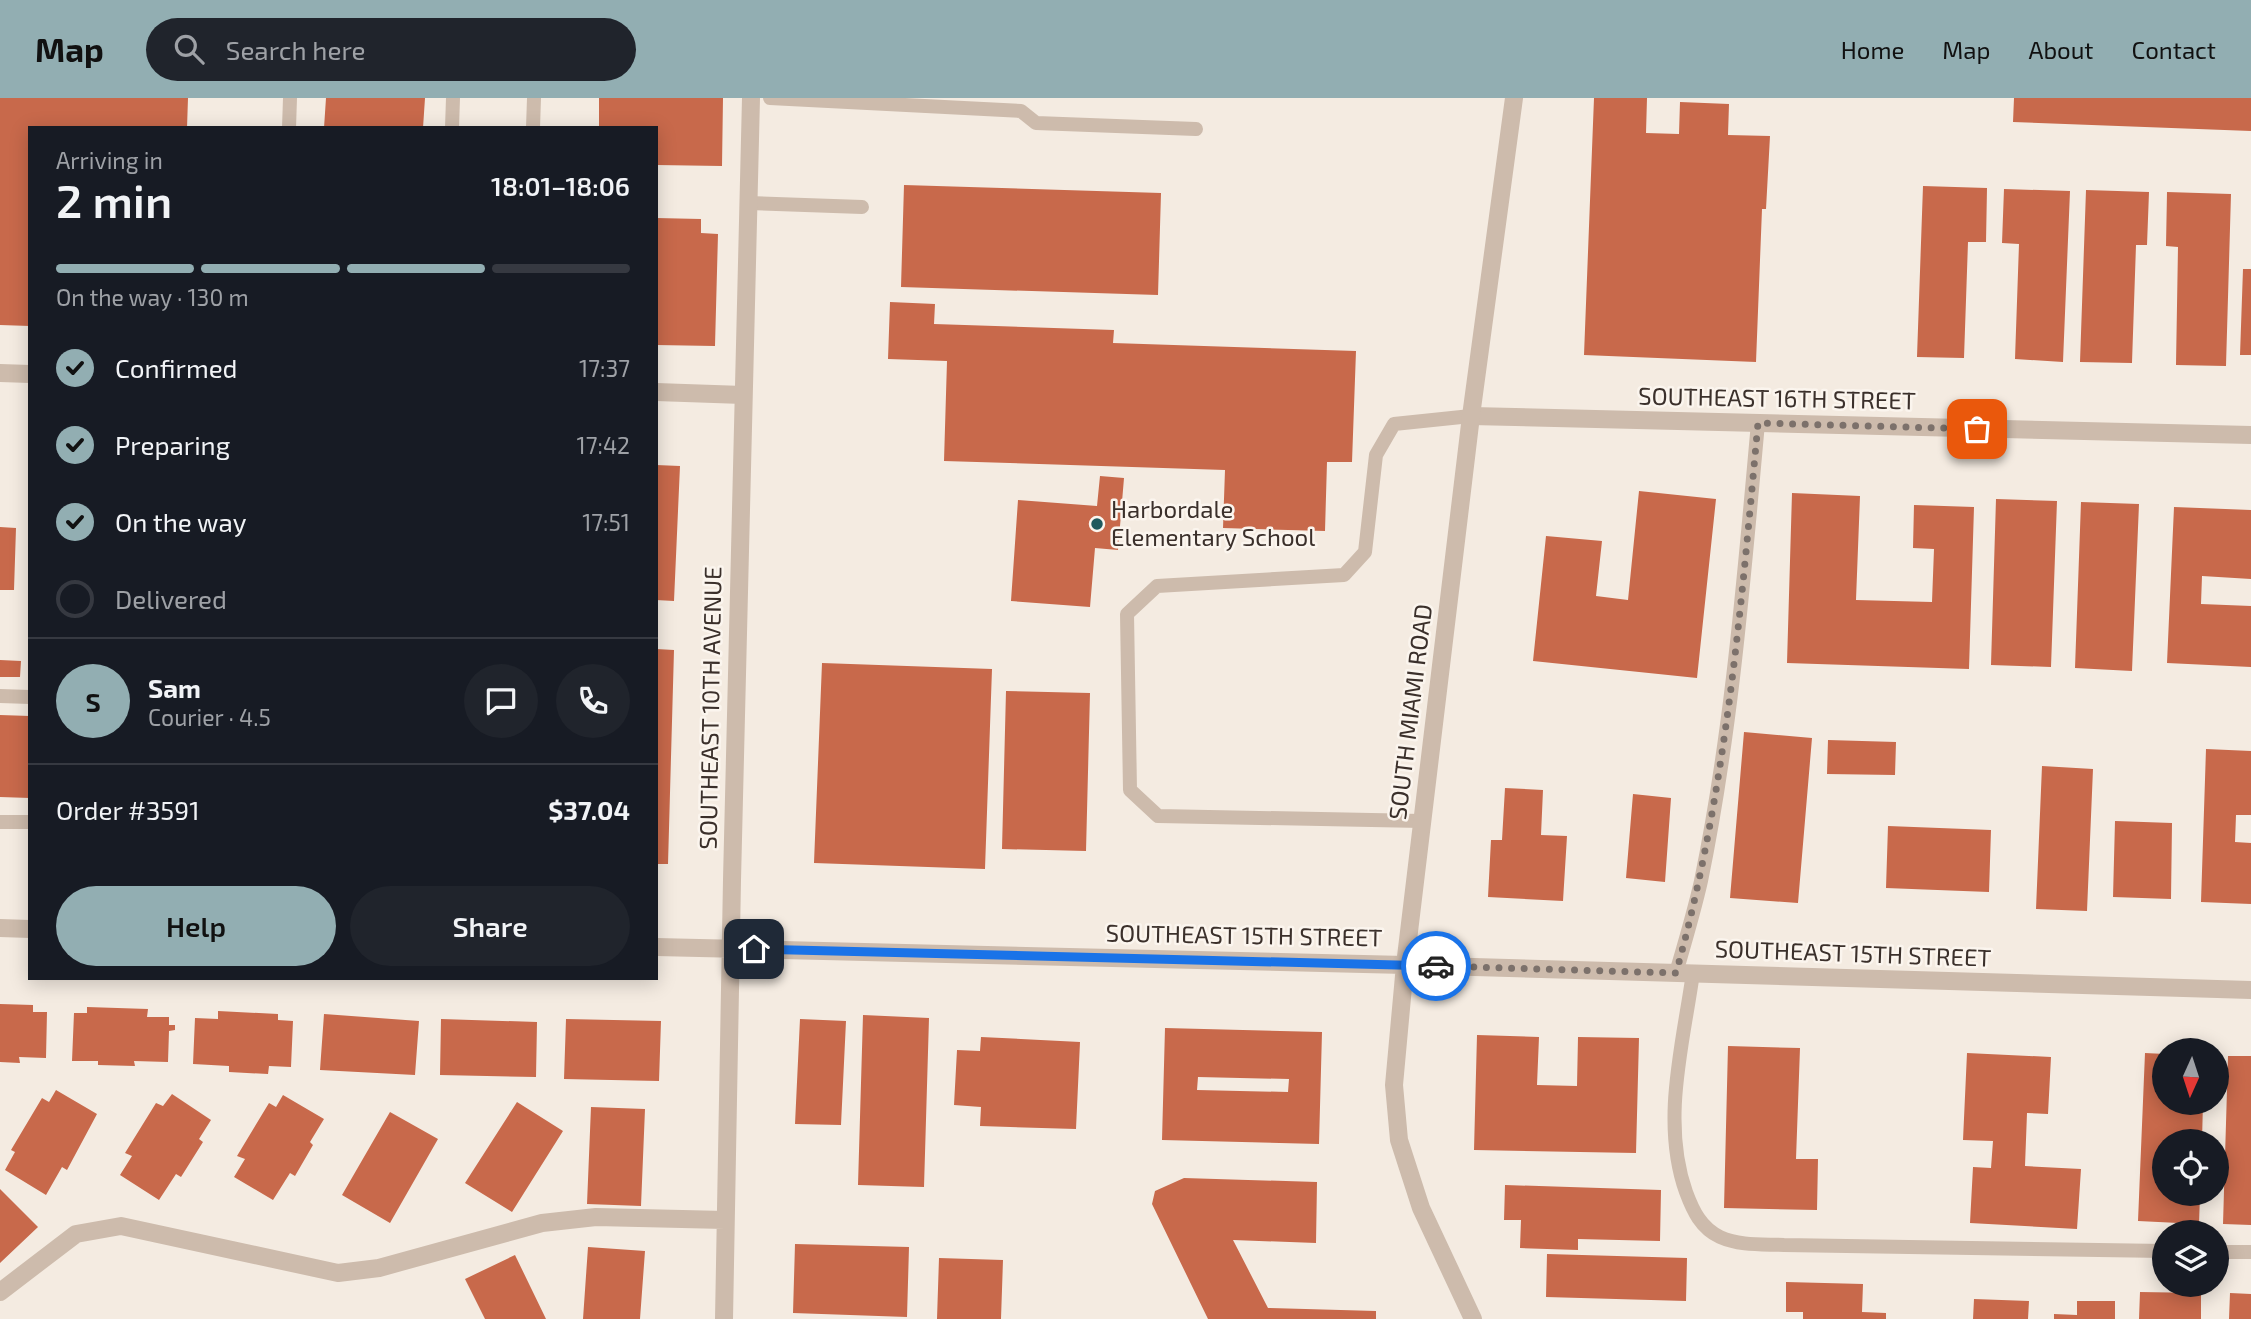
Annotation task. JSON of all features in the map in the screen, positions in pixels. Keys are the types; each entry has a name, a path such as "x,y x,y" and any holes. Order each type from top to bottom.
{"street":[{"name":"SOUTHEAST 10TH AVENUE","path":"724,1319 730,949 751,98"},
{"name":"SOUTH MIAMI ROAD","path":"1473,1319 1420,1208 1399,1140 1394,1085 1405,965 1471,416 1514,98"},
{"path":"0,373 28,374"},
{"path":"658,393 743,395"},
{"name":"SOUTHEAST 16TH STREET","path":"1471,416 2251,435"},
{"path":"0,928 28,929"},
{"name":"SOUTHEAST 15TH STREET","path":"658,947 1405,965 2251,990"},
{"path":"0,1292 76,1234 121,1226 338,1273 379,1268 542,1223 596,1217 725,1220"}],"lane":[{"path":"289,126 290,98"},
{"path":"453,98 453,126"},
{"path":"533,126 534,98"},
{"path":"770,98 1021,111 1036,123 1195,129"},
{"path":"748,203 862,207"},
{"path":"1422,821 1158,816 1130,790 1127,614 1157,586 1344,575 1365,552 1376,455 1394,424 1471,416"},
{"path":"1758,423 1738,634 1713,813 1685,973 1673,1126 1680,1175 1692,1209 1704,1227 1720,1237 1741,1243 2152,1251"},
{"path":"0,696 28,697"},
{"path":"0,822 28,822"},
{"path":"2229,1252 2251,1252"}],"building":[{"path":"0,98 188,98 187,126 28,126 28,326 0,325"},
{"path":"326,98 425,98 423,126 324,126"},
{"path":"599,98 723,98 722,166 658,165 658,126 599,126"},
{"path":"1594,98 1647,98 1646,133 1679,134 1680,102 1729,104 1728,135 1770,136 1766,209 1762,209 1756,362 1584,355"},
{"path":"2014,98 2251,98 2251,131 2013,122"},
{"path":"904,185 1161,193 1158,295 901,287"},
{"path":"1923,186 1987,188 1986,242 1968,242 1964,358 1917,357"},
{"path":"2004,189 2070,191 2063,362 2015,359 2019,244 2002,243"},
{"path":"2086,190 2149,192 2147,245 2136,245 2132,363 2080,362"},
{"path":"2167,192 2231,194 2226,366 2176,365 2178,247 2166,246"},
{"path":"658,218 701,219 701,233 718,234 715,346 658,345"},
{"path":"2243,269 2251,269 2251,355 2240,355"},
{"path":"890,302 935,304 934,324 1114,330 1113,343 1356,351 1352,462 1327,462 1325,531 1223,528 1225,470 944,461 947,361 888,359"},
{"path":"658,465 680,466 674,601 658,600"},
{"path":"1100,476 1124,478 1118,550 1095,548 1090,607 1011,601 1018,500 1097,506"},
{"path":"1639,491 1716,499 1697,678 1533,661 1546,536 1602,541 1596,596 1628,600"},
{"path":"1792,493 1860,496 1856,600 1932,602 1934,549 1913,548 1914,505 1974,507 1969,669 1787,663"},
{"path":"1996,499 2057,501 2051,667 1991,665"},
{"path":"2081,502 2139,504 2132,671 2075,668"},
{"path":"2174,507 2251,510 2251,579 2202,576 2201,604 2251,606 2251,667 2167,663"},
{"path":"0,527 16,528 14,590 0,590"},
{"path":"658,649 674,650 668,864 658,864"},
{"path":"0,660 21,661 20,677 0,677"},
{"path":"822,663 992,669 985,869 814,863"},
{"path":"1006,691 1090,693 1086,851 1002,849"},
{"path":"0,715 28,716 28,798 0,797"},
{"path":"1744,732 1812,738 1798,903 1730,898"},
{"path":"1828,740 1896,742 1895,775 1827,774"},
{"path":"2206,749 2251,751 2251,815 2236,815 2235,842 2251,843 2251,904 2201,902"},
{"path":"2042,766 2093,769 2087,911 2036,909"},
{"path":"1505,788 1543,790 1541,835 1567,836 1563,901 1488,897 1491,840 1502,840"},
{"path":"1633,794 1671,798 1665,882 1626,878"},
{"path":"2115,821 2172,823 2171,899 2113,897"},
{"path":"1888,826 1991,830 1989,892 1886,888"},
{"path":"0,1004 33,1005 33,1012 47,1012 46,1058 19,1057 20,1063 0,1062"},
{"path":"87,1007 148,1009 147,1017 169,1017 169,1025 175,1025 175,1030 169,1031 168,1062 134,1061 135,1066 72,1061 74,1013 87,1013"},
{"path":"218,1011 278,1014 278,1020 293,1021 291,1067 269,1066 268,1074 229,1072 229,1066 193,1064 195,1018 218,1019"},
{"path":"324,1014 419,1021 415,1075 320,1070"},
{"path":"863,1015 929,1018 924,1187 858,1185"},
{"path":"441,1019 537,1022 536,1077 440,1075"},
{"path":"566,1019 661,1021 659,1081 564,1079"},
{"path":"800,1019 846,1021 841,1125 795,1124"},
{"path":"1165,1028 1322,1032 1319,1144 1162,1140","holes":["1198,1077 1289,1079 1288,1092 1197,1090"]},
{"path":"1477,1035 1539,1037 1537,1085 1577,1086 1578,1037 1639,1038 1636,1153 1474,1150"},
{"path":"981,1037 1080,1042 1076,1129 980,1126 981,1107 954,1105 957,1050 980,1051"},
{"path":"1728,1046 1800,1048 1796,1159 1818,1159 1817,1210 1724,1208"},
{"path":"1967,1053 2051,1057 2048,1114 2027,1113 2025,1166 2081,1169 2077,1229 1970,1223 1973,1167 1991,1168 1993,1141 1963,1140"},
{"path":"2145,1053 2152,1053 2152,1115 2203,1115 2202,1129 2152,1129 2152,1206 2200,1206 2199,1220 2138,1221"},
{"path":"2230,1056 2251,1056 2251,1225 2229,1224 2229,1220 2223,1220 2224,1206 2229,1206 2229,1129 2226,1129 2226,1115 2230,1115"},
{"path":"56,1090 97,1114 67,1170 62,1167 46,1195 5,1170 15,1152 11,1150 42,1098 49,1102"},
{"path":"172,1094 211,1120 199,1139 203,1142 181,1177 176,1174 159,1200 120,1175 132,1156 125,1153 156,1103 163,1106"},
{"path":"283,1095 324,1119 295,1176 290,1173 273,1200 234,1177 245,1159 237,1156 269,1103 276,1107"},
{"path":"517,1102 563,1131 512,1212 465,1183"},
{"path":"591,1107 645,1109 641,1206 587,1204"},
{"path":"390,1112 438,1139 390,1223 342,1195"},
{"path":"1184,1178 1317,1182 1316,1243 1233,1240 1268,1308 1376,1311 1376,1319 1208,1319 1152,1204 1155,1191"},
{"path":"1505,1185 1661,1190 1660,1241 1578,1239 1578,1250 1520,1248 1521,1220 1504,1220"},
{"path":"0,1189 38,1227 0,1263"},
{"path":"795,1244 909,1247 907,1317 793,1313"},
{"path":"588,1247 645,1251 640,1319 583,1319"},
{"path":"1547,1254 1687,1258 1686,1301 1546,1297"},
{"path":"515,1255 546,1319 485,1319 465,1279"},
{"path":"939,1258 1003,1260 1001,1319 937,1319"},
{"path":"1786,1282 1863,1284 1862,1312 1886,1313 1886,1319 1803,1319 1803,1312 1786,1312"},
{"path":"2140,1292 2152,1292 2152,1297 2201,1297 2201,1319 2139,1319"},
{"path":"2230,1293 2251,1294 2251,1319 2229,1319"},
{"path":"1974,1299 2029,1301 2028,1319 1973,1319"},
{"path":"2077,1301 2115,1301 2115,1319 2054,1319 2054,1314 2077,1315"}],"way so far":[{"path":"1436,966 1676,973 1691,920 1713,813 1738,634 1758,423 1977,429"}],"place":[{"name":"Harbordale Elementary School","path":"1097,524"}],"route":[{"path":"754,949 1436,966"}]}
